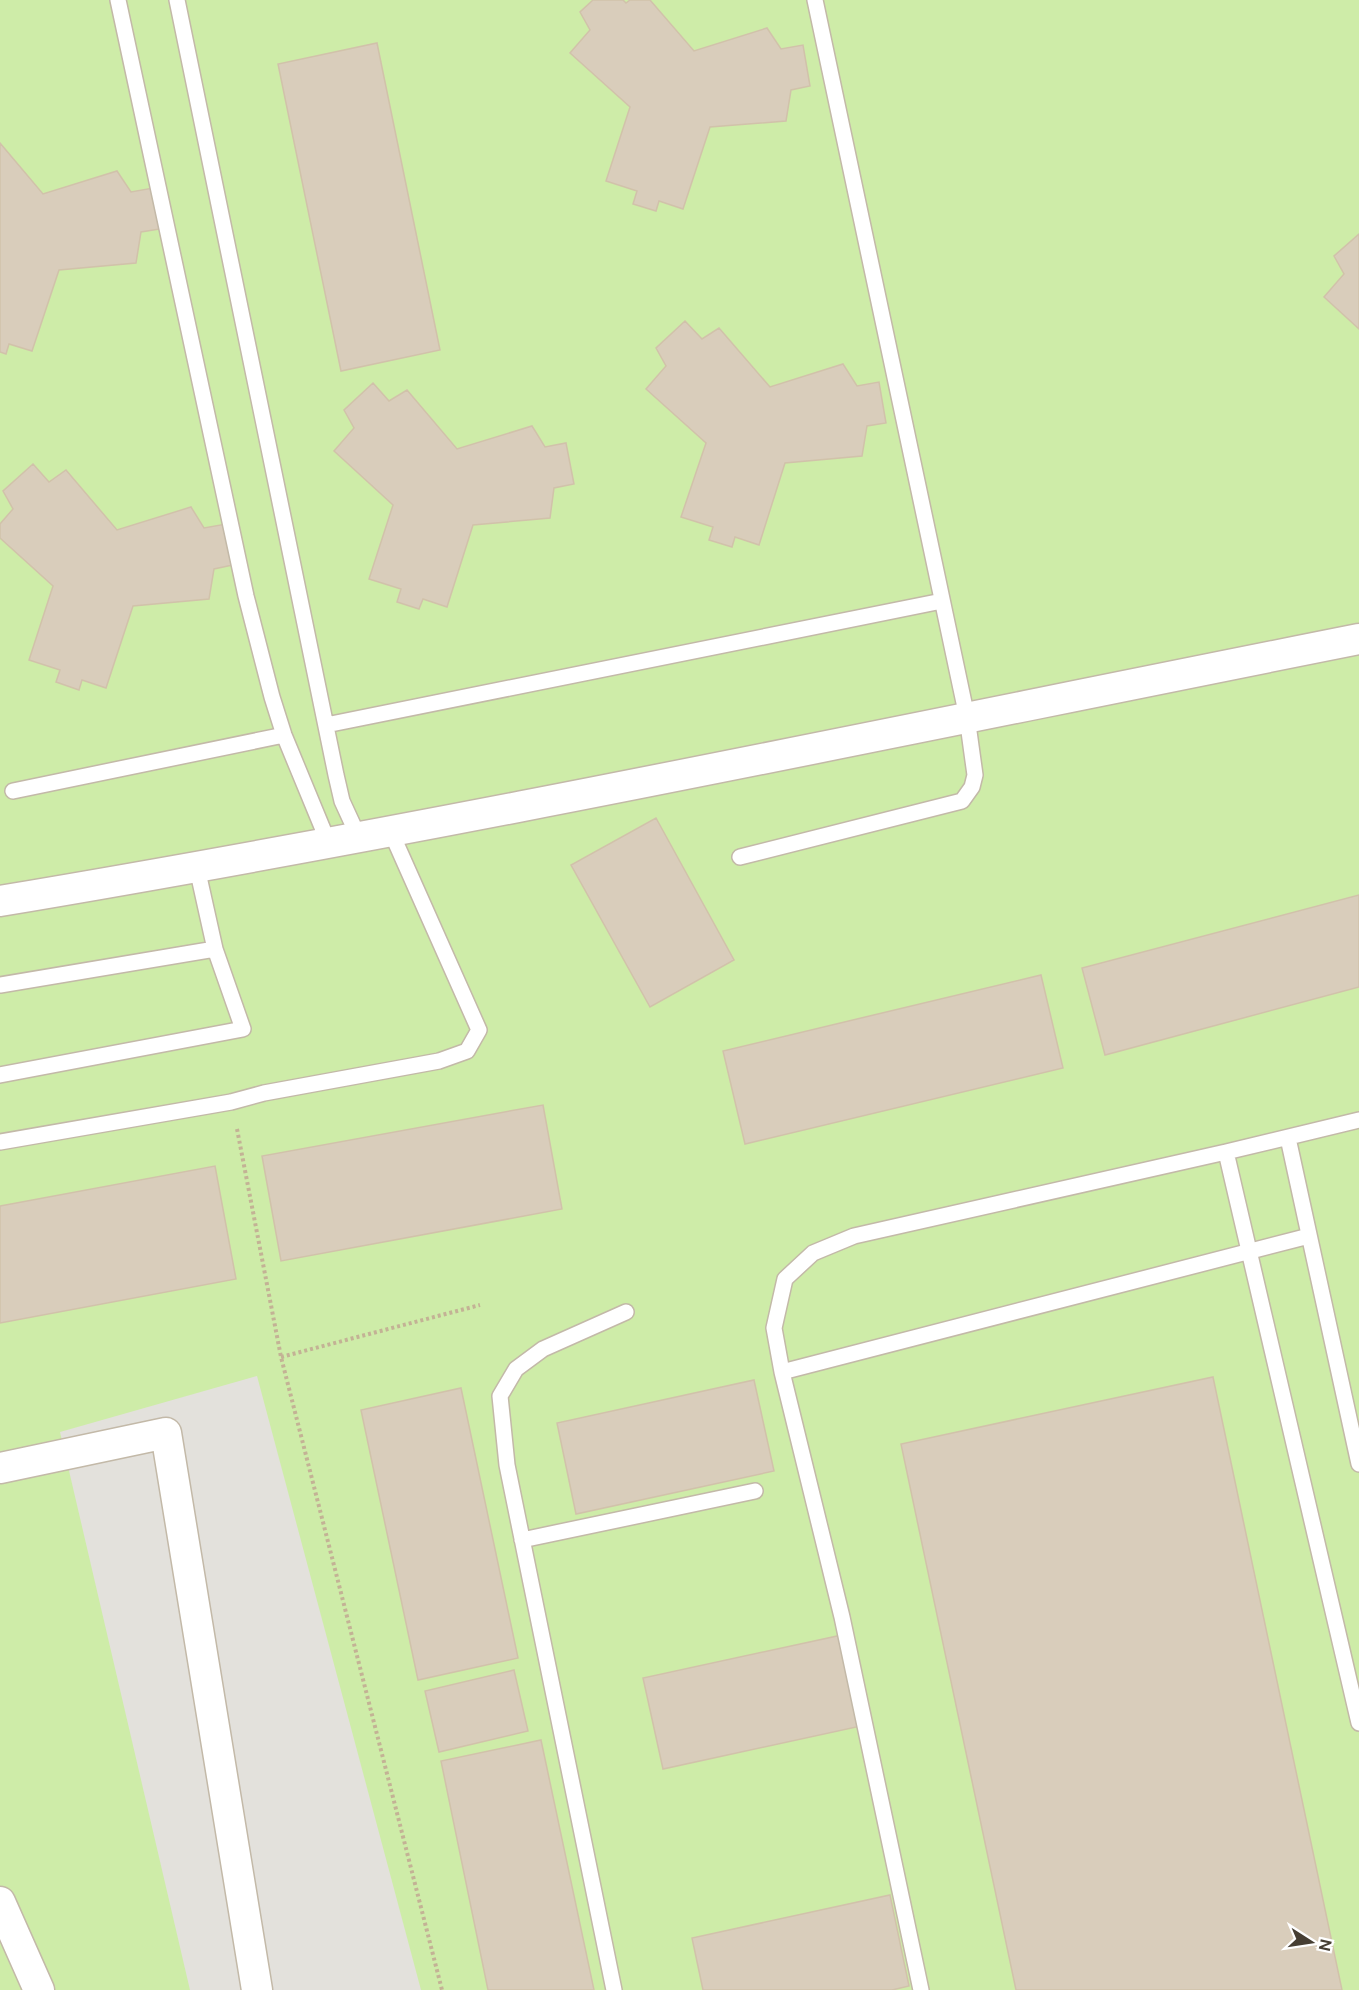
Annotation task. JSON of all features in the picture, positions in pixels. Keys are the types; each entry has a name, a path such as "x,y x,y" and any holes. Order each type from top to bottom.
{"street":[{"path":"0,901 329,844 1359,639"},
{"path":"0,1468 166,1433 257,1990"},
{"path":"0,1902 39,1990"}],"lane":[{"path":"118,0 246,596 284,735 329,844"},
{"path":"177,0 342,801 359,838"},
{"path":"740,857 962,801 972,787 975,775 967,717 815,0"},
{"path":"326,725 942,601"},
{"path":"13,791 284,735"},
{"path":"0,1142 231,1102 264,1093 439,1061 467,1051 479,1030 391,832"},
{"path":"0,1075 243,1029 215,949 197,868"},
{"path":"0,985 215,949"},
{"path":"921,1990 842,1617 782,1372 774,1328 785,1280 813,1253 854,1236 1359,1120"},
{"path":"1288,1138 1359,1464"},
{"path":"1226,1152 1359,1723"},
{"path":"782,1372 1309,1236"},
{"path":"614,1990 507,1466 500,1396 516,1369 543,1349 626,1312"},
{"path":"522,1540 755,1491"}],"path":[{"path":"231,1102 281,1357 442,1990"},
{"path":"281,1357 480,1305"}],"green space":[{"path":"0,0 1359,0 1359,1990 0,1990"}],"shaded area":[{"path":"257,1376 421,1990 190,1990 60,1432"}],"building":[{"path":"593,0 623,0 626,3 630,0 650,0 694,51 767,28 781,49 803,45 810,86 791,90 786,121 710,127 683,209 659,201 656,211 633,204 637,191 606,181 630,107 570,53 590,30 580,12"},
{"path":"377,43 440,350 341,371 278,64"},
{"path":"0,143 43,194 117,171 131,192 153,188 160,229 141,232 136,263 59,270 32,351 9,344 6,354 0,352"},
{"path":"1359,234 1359,329 1324,297 1344,274 1334,256"},
{"path":"685,321 702,339 719,328 770,387 843,364 857,386 879,382 886,423 867,426 862,456 785,463 759,545 735,537 732,547 709,540 713,527 681,517 706,443 646,389 666,366 656,348"},
{"path":"373,383 389,401 407,390 457,449 532,426 545,447 566,443 574,484 554,488 550,518 473,525 447,607 423,599 419,609 397,602 401,589 369,579 393,505 334,451 354,428 344,410"},
{"path":"33,464 49,482 66,470 117,530 191,507 204,528 226,524 233,565 214,569 209,599 133,606 106,688 82,680 79,690 56,682 60,670 29,660 53,586 0,538 0,524 13,509 3,491"},
{"path":"656,818 734,960 650,1007 571,865"},
{"path":"1359,895 1359,987 1105,1055 1082,968"},
{"path":"1041,975 1063,1068 745,1144 723,1051"},
{"path":"543,1105 562,1209 281,1261 262,1156"},
{"path":"215,1166 236,1279 0,1323 0,1206"},
{"path":"1213,1377 1342,1990 1016,1990 901,1444"},
{"path":"754,1380 774,1471 576,1514 557,1423"},
{"path":"461,1388 518,1658 418,1680 361,1410"},
{"path":"842,1635 861,1726 663,1769 643,1678"},
{"path":"514,1670 528,1731 439,1752 425,1691"},
{"path":"541,1740 594,1990 488,1990 441,1761"},
{"path":"890,1895 909,1986 892,1990 703,1990 692,1938"}]}
